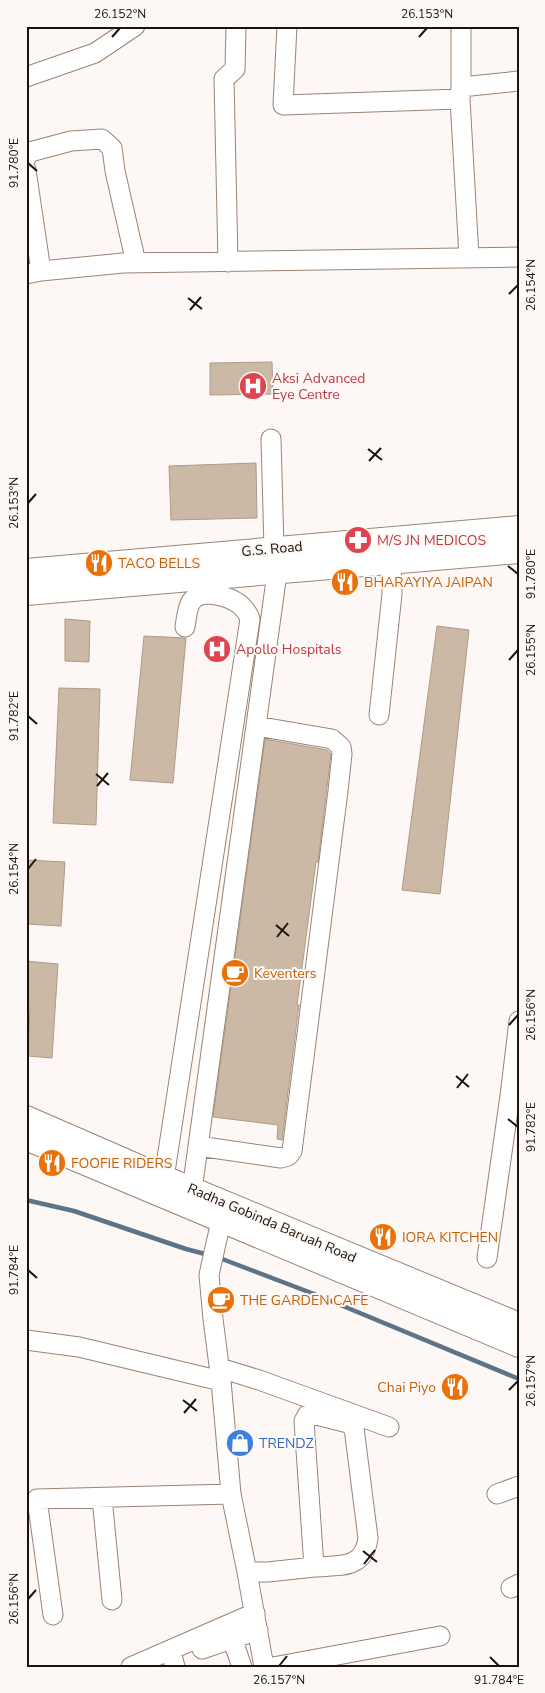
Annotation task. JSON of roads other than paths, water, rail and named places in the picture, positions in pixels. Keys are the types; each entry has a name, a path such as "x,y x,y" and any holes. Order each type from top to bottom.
{"main road":[{"name":"G.S. Road","path":"26,571 519,528"},
{"name":"G.S. Road","path":"26,593 217,586 277,572 519,551"},
{"name":"Radha Gobinda Baruah Road","path":"26,1118 192,1190 519,1325"},
{"name":"Radha Gobinda Baruah Road","path":"26,1138 519,1345"}],"street":[{"path":"26,77 95,53 135,26"},
{"path":"228,262 224,79 236,69 236,26"},
{"path":"287,26 283,105 461,93 519,81"},
{"path":"461,26 461,93 469,258"},
{"path":"26,158 30,152 72,141 102,139 112,148 115,171 136,263"},
{"path":"26,170 34,272 136,263 519,257"},
{"path":"271,439 274,548"},
{"path":"379,715 392,594 391,562"},
{"path":"192,1190 277,572"},
{"path":"164,1178 250,618 247,610 217,586 194,598 188,608 186,628"},
{"path":"198,1146 282,1158 288,1156 292,1151 342,754 340,747 332,740 256,726"},
{"path":"487,1258 519,1021"},
{"path":"221,1220 210,1275 213,1319 221,1375 231,1494 257,1621 264,1667"},
{"path":"26,1340 79,1347 221,1375 259,1380 389,1427"},
{"path":"247,1572 268,1572 352,1564 362,1557 367,1547 368,1538 354,1428 348,1423 308,1414 304,1421 314,1567"},
{"path":"497,1494 519,1486"},
{"path":"53,1616 37,1499 231,1494"},
{"path":"102,1498 112,1600"},
{"path":"152,1667 174,1663 232,1638 257,1621"},
{"path":"131,1667 257,1621"},
{"path":"273,1667 440,1636"},
{"path":"232,1638 242,1667"}],"waterway":[{"path":"26,1200 74,1211 209,1255"},
{"path":"217,1257 314,1294 519,1379"}],"place":[{"name":"Aksi Advanced Eye Centre","path":"253,386"},
{"name":"M/S JN MEDICOS","path":"358,540"},
{"name":"TACO BELLS","path":"99,563"},
{"name":"BHARAYIYA JAIPAN","path":"345,582"},
{"name":"Apollo Hospitals","path":"217,649"},
{"name":"Keventers","path":"235,973"},
{"name":"FOOFIE RIDERS","path":"52,1163"},
{"name":"IORA KITCHEN","path":"383,1237"},
{"name":"THE GARDEN CAFE","path":"221,1300"},
{"name":"Chai Piyo","path":"455,1387"},
{"name":"TRENDZ","path":"240,1443"}]}
